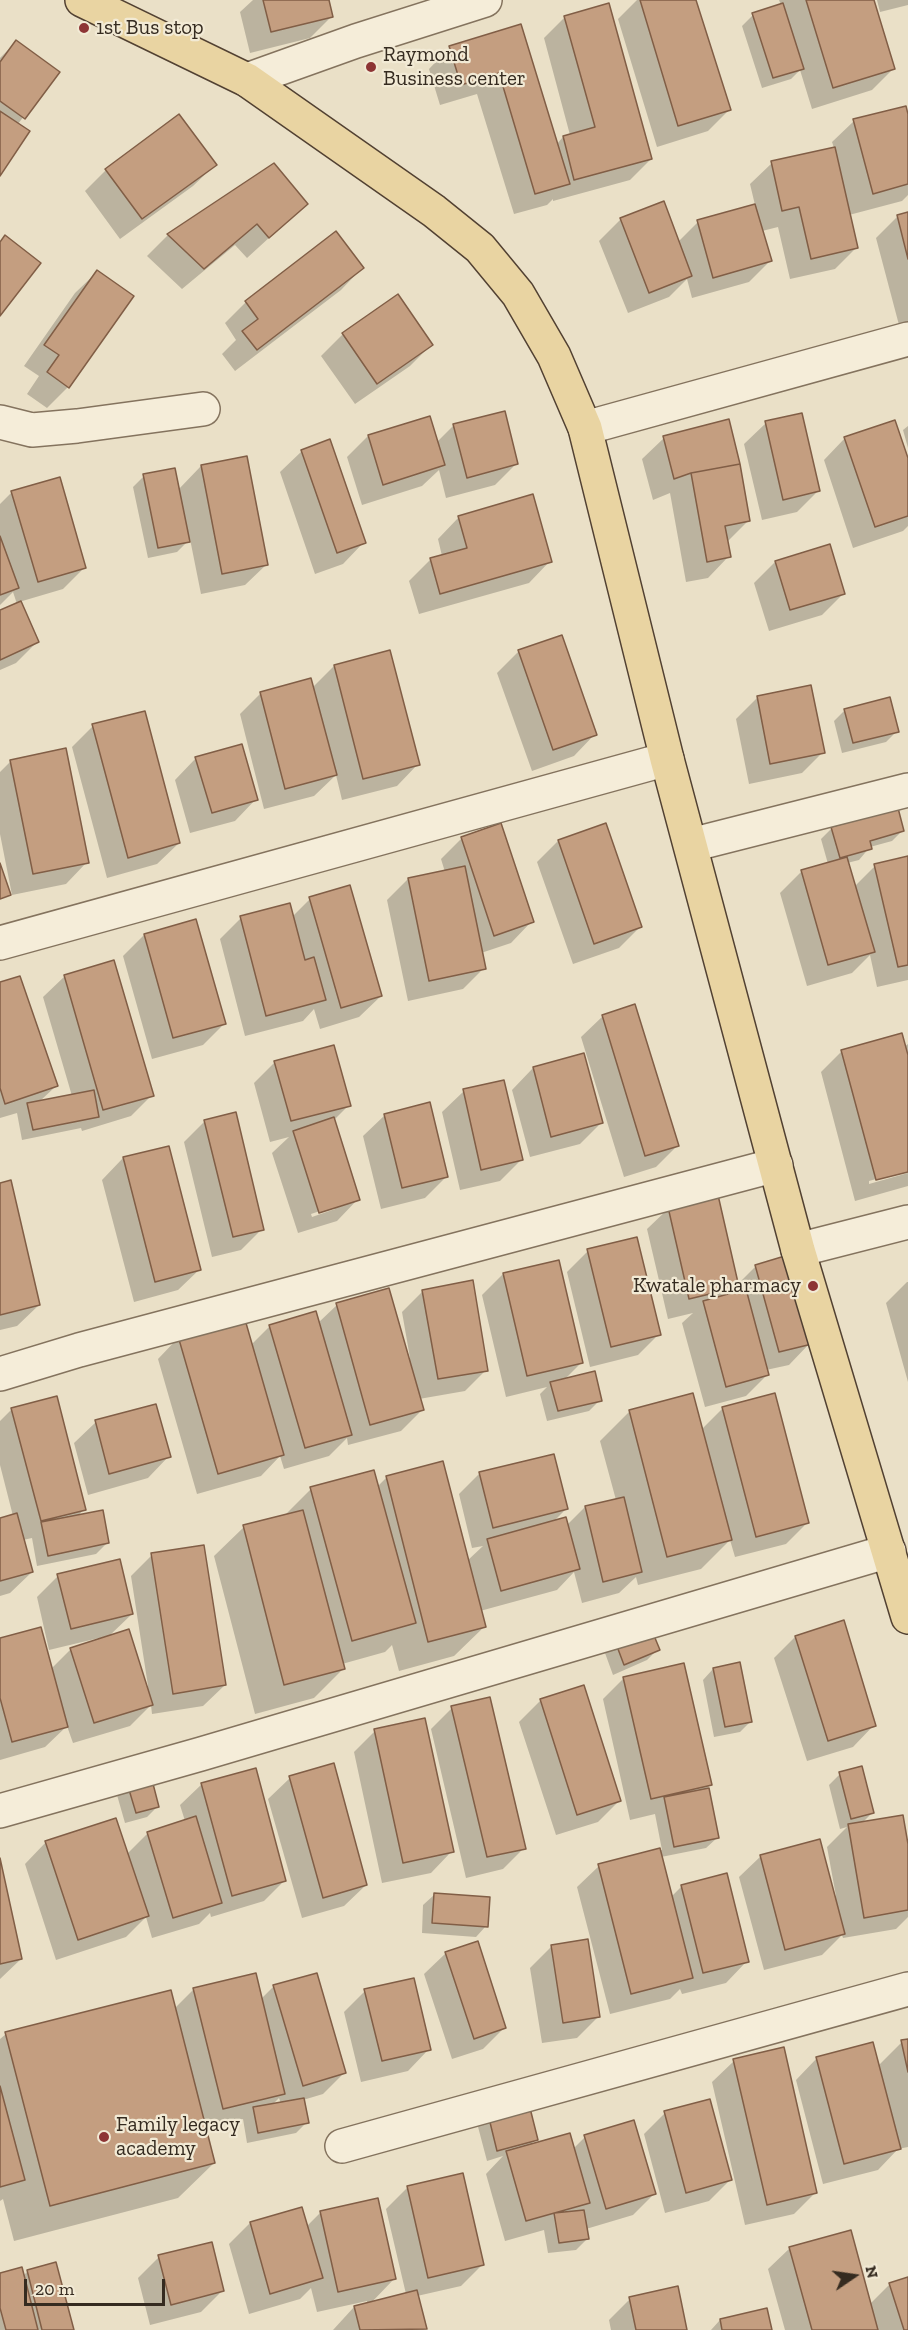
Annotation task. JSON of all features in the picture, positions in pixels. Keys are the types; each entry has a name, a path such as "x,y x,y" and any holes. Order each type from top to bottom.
{"main road":[{"path":"82,0 247,80 434,211 480,248 518,294 554,356 585,428 667,759 798,1250 908,1617"}],"street":[{"path":"247,80 356,40 485,0"},
{"path":"585,428 908,339"},
{"path":"0,422 43,429 204,408"},
{"path":"0,943 667,759"},
{"path":"691,845 908,790"},
{"path":"0,1374 79,1350 776,1165"},
{"path":"798,1250 908,1222"},
{"path":"0,1811 889,1551"},
{"path":"342,2146 908,1989"}],"building":[{"path":"263,0 329,0 333,17 271,32"},
{"path":"640,0 696,0 731,110 678,126"},
{"path":"806,0 874,0 895,69 833,88"},
{"path":"609,3 652,159 574,180 563,136 595,127 564,16"},
{"path":"783,3 804,69 773,78 752,13"},
{"path":"521,24 570,184 535,194 499,73 461,85 449,46"},
{"path":"16,40 60,72 25,119 0,101 0,62"},
{"path":"906,106 908,184 873,194 853,119"},
{"path":"0,111 30,131 0,176"},
{"path":"179,114 217,165 142,219 105,169"},
{"path":"835,147 858,248 811,259 799,207 782,211 771,161"},
{"path":"274,163 308,204 269,238 257,224 204,269 167,234"},
{"path":"664,201 692,276 649,293 620,218"},
{"path":"755,204 772,261 713,278 697,220"},
{"path":"908,212 908,259 897,215"},
{"path":"336,231 364,268 257,350 242,331 258,319 245,301"},
{"path":"5,235 41,263 0,316 0,242"},
{"path":"97,270 134,296 69,388 47,372 59,355 44,345"},
{"path":"398,294 433,345 377,384 342,333"},
{"path":"505,411 518,464 467,478 453,424"},
{"path":"802,413 820,491 783,500 765,421"},
{"path":"430,416 445,465 383,485 368,435"},
{"path":"729,419 740,464 691,473 674,479 663,436"},
{"path":"895,420 908,458 908,516 875,527 844,437"},
{"path":"330,439 366,543 337,553 301,450"},
{"path":"247,456 268,565 222,574 201,465"},
{"path":"740,464 750,521 725,526 731,557 707,562 691,473"},
{"path":"175,468 190,542 158,548 143,474"},
{"path":"60,477 86,568 38,582 11,491"},
{"path":"533,494 552,562 440,594 430,558 467,548 458,516"},
{"path":"0,536 19,588 0,595"},
{"path":"830,544 845,594 790,610 775,561"},
{"path":"21,601 39,642 0,660 0,610"},
{"path":"562,635 597,735 553,750 518,650"},
{"path":"390,650 420,765 363,779 334,665"},
{"path":"311,678 337,775 285,789 260,692"},
{"path":"811,685 825,753 770,764 757,696"},
{"path":"890,697 899,732 853,743 844,709"},
{"path":"145,711 180,843 128,858 92,724"},
{"path":"242,744 258,800 212,813 195,757"},
{"path":"66,748 89,863 33,874 10,760"},
{"path":"898,808 904,831 870,841 872,849 840,858 831,827"},
{"path":"501,823 534,922 494,936 461,837"},
{"path":"606,823 642,927 594,944 558,840"},
{"path":"908,856 908,965 898,967 874,864"},
{"path":"847,857 875,952 828,965 801,870"},
{"path":"0,863 11,895 0,899"},
{"path":"465,866 486,969 429,981 408,878"},
{"path":"350,885 382,996 341,1008 309,897"},
{"path":"290,903 305,960 314,957 326,1000 266,1016 240,916"},
{"path":"196,919 226,1024 173,1038 144,934"},
{"path":"114,960 154,1096 103,1110 64,975"},
{"path":"20,976 58,1086 5,1104 0,1088 0,982"},
{"path":"635,1004 679,1146 645,1156 602,1015"},
{"path":"902,1033 908,1055 908,1172 876,1180 841,1050"},
{"path":"334,1045 351,1106 291,1121 274,1061"},
{"path":"584,1053 603,1123 551,1137 533,1067"},
{"path":"504,1080 523,1160 481,1170 463,1089"},
{"path":"94,1090 99,1117 33,1130 27,1103"},
{"path":"430,1102 448,1177 402,1188 384,1114"},
{"path":"236,1112 264,1230 233,1237 204,1120"},
{"path":"334,1117 360,1200 319,1213 293,1131"},
{"path":"169,1146 201,1270 155,1282 123,1157"},
{"path":"11,1180 40,1305 0,1315 0,1183"},
{"path":"718,1195 739,1287 689,1299 668,1207"},
{"path":"637,1237 661,1335 611,1347 587,1249"},
{"path":"788,1255 812,1344 779,1352 755,1265"},
{"path":"559,1260 583,1363 527,1376 503,1273"},
{"path":"473,1280 488,1371 438,1379 422,1290"},
{"path":"389,1288 424,1410 370,1425 336,1303"},
{"path":"746,1289 769,1375 726,1387 703,1301"},
{"path":"316,1311 352,1435 305,1448 269,1325"},
{"path":"244,1316 284,1455 218,1474 178,1336"},
{"path":"595,1371 602,1401 558,1411 550,1382"},
{"path":"693,1393 732,1540 667,1557 629,1410"},
{"path":"775,1393 809,1523 756,1537 722,1407"},
{"path":"57,1396 86,1510 41,1521 11,1408"},
{"path":"156,1404 171,1457 109,1474 95,1420"},
{"path":"554,1454 568,1509 493,1528 479,1472"},
{"path":"443,1461 486,1627 428,1642 386,1476"},
{"path":"374,1470 416,1623 352,1641 310,1487"},
{"path":"624,1497 642,1572 603,1582 585,1506"},
{"path":"103,1510 109,1543 48,1556 41,1522"},
{"path":"303,1510 345,1669 284,1685 243,1525"},
{"path":"17,1513 33,1572 0,1581 0,1518"},
{"path":"566,1517 580,1569 501,1591 487,1539"},
{"path":"204,1545 226,1685 173,1694 151,1553"},
{"path":"120,1559 133,1614 71,1629 57,1574"},
{"path":"844,1620 876,1726 828,1741 795,1636"},
{"path":"650,1626 660,1650 624,1665 615,1641"},
{"path":"41,1627 68,1727 12,1742 0,1698 0,1638"},
{"path":"129,1629 153,1705 94,1723 70,1648"},
{"path":"740,1662 752,1722 725,1727 713,1668"},
{"path":"684,1663 712,1785 651,1799 623,1677"},
{"path":"584,1685 621,1801 577,1815 540,1699"},
{"path":"490,1697 526,1849 487,1857 451,1706"},
{"path":"425,1718 454,1852 403,1863 374,1729"},
{"path":"334,1763 367,1885 323,1898 289,1776"},
{"path":"862,1766 874,1813 851,1819 839,1772"},
{"path":"256,1768 286,1881 232,1896 201,1783"},
{"path":"151,1776 159,1807 136,1813 127,1783"},
{"path":"709,1788 719,1838 674,1847 664,1797"},
{"path":"903,1815 908,1844 908,1910 864,1918 848,1824"},
{"path":"196,1816 222,1903 173,1918 147,1832"},
{"path":"116,1818 149,1916 78,1940 45,1841"},
{"path":"820,1839 845,1934 785,1950 760,1855"},
{"path":"660,1848 693,1978 631,1994 598,1864"},
{"path":"0,1858 22,1959 0,1964"},
{"path":"727,1873 749,1962 703,1973 681,1885"},
{"path":"434,1893 490,1897 488,1927 432,1923"},
{"path":"588,1939 600,2017 563,2023 551,1945"},
{"path":"478,1941 506,2028 474,2039 445,1952"},
{"path":"256,1973 285,2094 223,2109 193,1988"},
{"path":"317,1973 346,2073 303,2086 273,1985"},
{"path":"414,1978 431,2050 382,2061 364,1989"},
{"path":"171,1990 215,2163 50,2206 5,2032"},
{"path":"908,2039 908,2072 901,2040"},
{"path":"873,2042 901,2149 844,2164 816,2057"},
{"path":"784,2047 817,2193 767,2205 733,2059"},
{"path":"0,2086 25,2180 0,2187"},
{"path":"304,2098 309,2123 258,2133 253,2107"},
{"path":"710,2099 732,2180 686,2193 664,2111"},
{"path":"528,2100 538,2140 497,2151 487,2110"},
{"path":"634,2120 656,2194 606,2209 584,2135"},
{"path":"570,2133 590,2203 526,2221 506,2151"},
{"path":"463,2173 484,2265 428,2278 407,2186"},
{"path":"378,2198 396,2279 338,2292 320,2211"},
{"path":"302,2207 323,2278 270,2294 250,2222"},
{"path":"584,2210 589,2239 559,2243 554,2213"},
{"path":"851,2230 878,2330 812,2330 789,2247"},
{"path":"212,2242 224,2291 171,2305 158,2255"},
{"path":"56,2262 74,2330 42,2330 27,2270"},
{"path":"22,2267 38,2330 6,2330 0,2308 0,2273"},
{"path":"908,2277 908,2330 904,2330 889,2283"},
{"path":"678,2286 687,2330 636,2330 629,2297"},
{"path":"417,2290 427,2329 360,2330 354,2306"},
{"path":"767,2308 772,2330 722,2330 720,2319"}],"place":[{"name":"1st Bus stop","path":"84,28"},
{"name":"Raymond Business center","path":"371,67"},
{"name":"Kwatale pharmacy","path":"813,1286"},
{"name":"Family legacy academy","path":"104,2137"}]}
